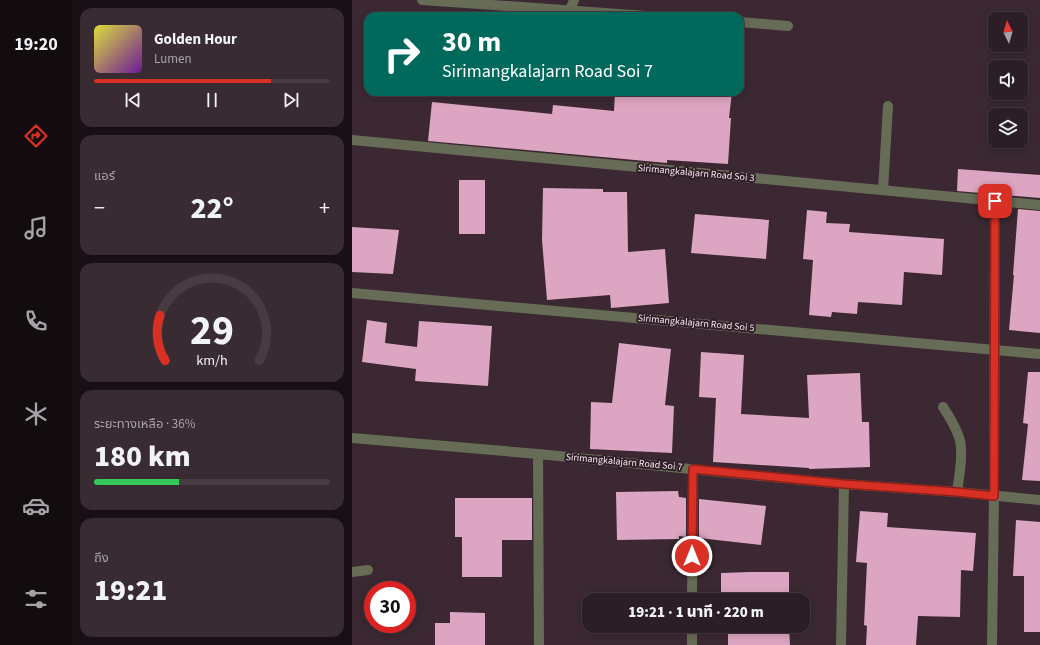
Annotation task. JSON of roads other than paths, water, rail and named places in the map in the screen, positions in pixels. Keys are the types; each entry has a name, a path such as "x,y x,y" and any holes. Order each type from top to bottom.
{"street":[{"path":"422,0 595,12"},
{"path":"570,10 574,0"},
{"path":"744,22 788,26"},
{"path":"883,190 888,106"},
{"name":"Sirimangkalajarn Road Soi 3","path":"352,140 1040,205"},
{"path":"992,645 995,201"},
{"name":"Sirimangkalajarn Road Soi 5","path":"352,293 1040,354"},
{"path":"943,407 955,427 962,448 957,492"},
{"name":"Sirimangkalajarn Road Soi 7","path":"352,438 538,454 844,484 957,492 1040,500"},
{"path":"538,454 539,645"},
{"path":"692,593 693,469"},
{"path":"841,645 844,484"},
{"path":"352,572 368,570"},
{"path":"692,633 692,645"}]}
